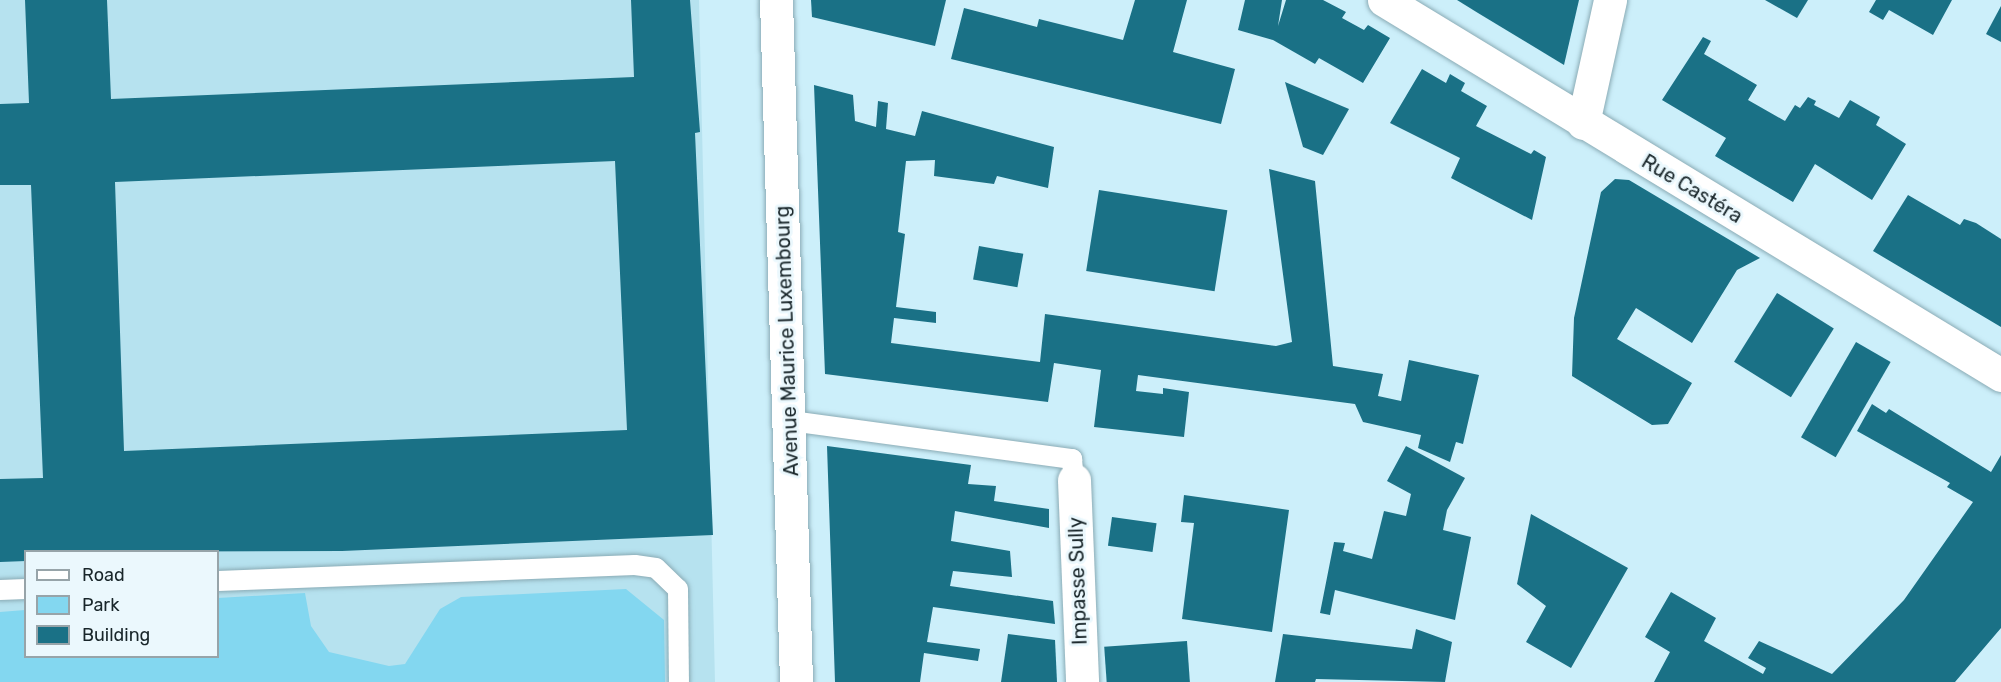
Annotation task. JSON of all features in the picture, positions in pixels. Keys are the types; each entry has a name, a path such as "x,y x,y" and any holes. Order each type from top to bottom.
{"street":[{"name":"Avenue Maurice Luxembourg","path":"776,0 791,421 796,682"},
{"name":"Rue Castéra","path":"1384,0 2001,375"},
{"path":"1583,123 1610,0"},
{"name":"Impasse Sully","path":"1074,480 1082,682"}],"lane":[{"path":"791,421 1071,459 1074,480"},
{"path":"219,581 635,565 656,568 678,589 679,682"},
{"path":"0,590 24,589"}],"shaded area":[{"path":"0,0 699,0 715,682 0,682"}],"green space":[{"path":"626,589 664,620 665,682 0,682 0,612 24,610 24,658 219,658 219,598 305,593 311,626 329,652 389,666 405,664 440,609 461,597"}],"building":[{"path":"25,0 107,0 111,99 634,77 631,0 690,0 700,132 695,133 713,535 342,551 24,550 24,561 0,562 0,479 43,478 31,185 0,185 0,104 29,103","holes":["615,161 627,430 124,451 115,182"]},
{"path":"811,0 946,0 935,46 812,17"},
{"path":"1135,0 1187,0 1173,52 1235,69 1221,124 951,59 964,8 1037,27 1039,19 1123,40"},
{"path":"1245,0 1282,0 1278,26 1286,0 1323,0 1346,12 1342,18 1364,30 1368,25 1390,38 1363,83 1319,58 1315,64 1273,40 1238,30"},
{"path":"1457,0 1579,0 1564,65 1478,13"},
{"path":"1765,0 1808,0 1797,18"},
{"path":"1876,0 1952,0 1933,35 1889,10 1883,20 1869,12"},
{"path":"2001,6 2001,42 1986,34"},
{"path":"1703,37 1711,41 1704,54 1757,85 1748,100 1785,121 1795,105 1800,108 1808,97 1816,101 1814,105 1839,118 1850,100 1880,117 1876,125 1906,144 1872,200 1815,164 1793,202 1715,156 1726,138 1662,100"},
{"path":"1422,69 1446,83 1450,74 1465,83 1461,91 1487,106 1476,126 1531,154 1534,150 1546,157 1532,220 1451,178 1460,158 1390,123"},
{"path":"1285,82 1349,109 1323,155 1303,147"},
{"path":"814,85 853,95 855,121 876,127 878,101 888,103 886,129 915,136 922,111 1054,147 1048,188 997,176 994,184 934,176 935,160 906,161 898,232 905,234 896,307 936,312 936,323 894,318 891,343 1040,362 1045,314 1276,346 1292,342 1269,169 1315,181 1333,366 1383,374 1378,396 1401,401 1409,360 1479,375 1463,444 1456,442 1450,462 1418,448 1421,435 1363,422 1355,404 1138,375 1136,391 1163,394 1163,388 1189,392 1184,437 1094,427 1101,370 1054,363 1048,402 825,374"},
{"path":"1615,179 1629,180 1760,258 1737,270 1692,343 1636,308 1617,339 1692,383 1668,424 1652,425 1572,376 1574,318 1601,192"},
{"path":"1099,190 1227,210 1215,291 1086,271"},
{"path":"1908,195 1960,225 1964,219 1976,223 2001,239 2001,327 1873,251"},
{"path":"979,246 1023,254 1017,287 973,279"},
{"path":"1777,293 1834,329 1791,397 1734,362"},
{"path":"1856,342 1891,362 1836,457 1801,437"},
{"path":"1872,404 1886,413 1889,409 1991,472 2001,455 2001,628 1955,682 1654,682 1670,652 1645,637 1671,592 1716,618 1704,641 1763,674 1766,668 1748,658 1759,641 1832,674 1904,600 1973,502 1947,487 1950,483 1857,431"},
{"path":"827,446 971,465 968,484 996,486 994,501 1049,509 1049,528 955,511 951,541 1010,551 1012,577 953,571 950,586 1053,601 1055,624 933,607 927,642 980,649 978,661 924,653 920,682 835,682"},
{"path":"1406,446 1465,478 1447,510 1443,530 1471,537 1455,620 1335,590 1330,615 1320,613 1334,542 1345,543 1343,551 1372,559 1384,511 1406,516 1411,494 1387,481"},
{"path":"1184,495 1289,510 1272,632 1182,619 1194,523 1181,522"},
{"path":"1531,514 1628,568 1571,668 1526,642 1546,606 1517,584"},
{"path":"1112,517 1157,523 1153,552 1108,546"},
{"path":"1416,629 1452,642 1445,682 1316,679 1315,682 1275,682 1283,634 1412,649"},
{"path":"1008,634 1055,640 1057,682 1001,682"},
{"path":"1187,641 1190,682 1107,682 1104,647"}]}
